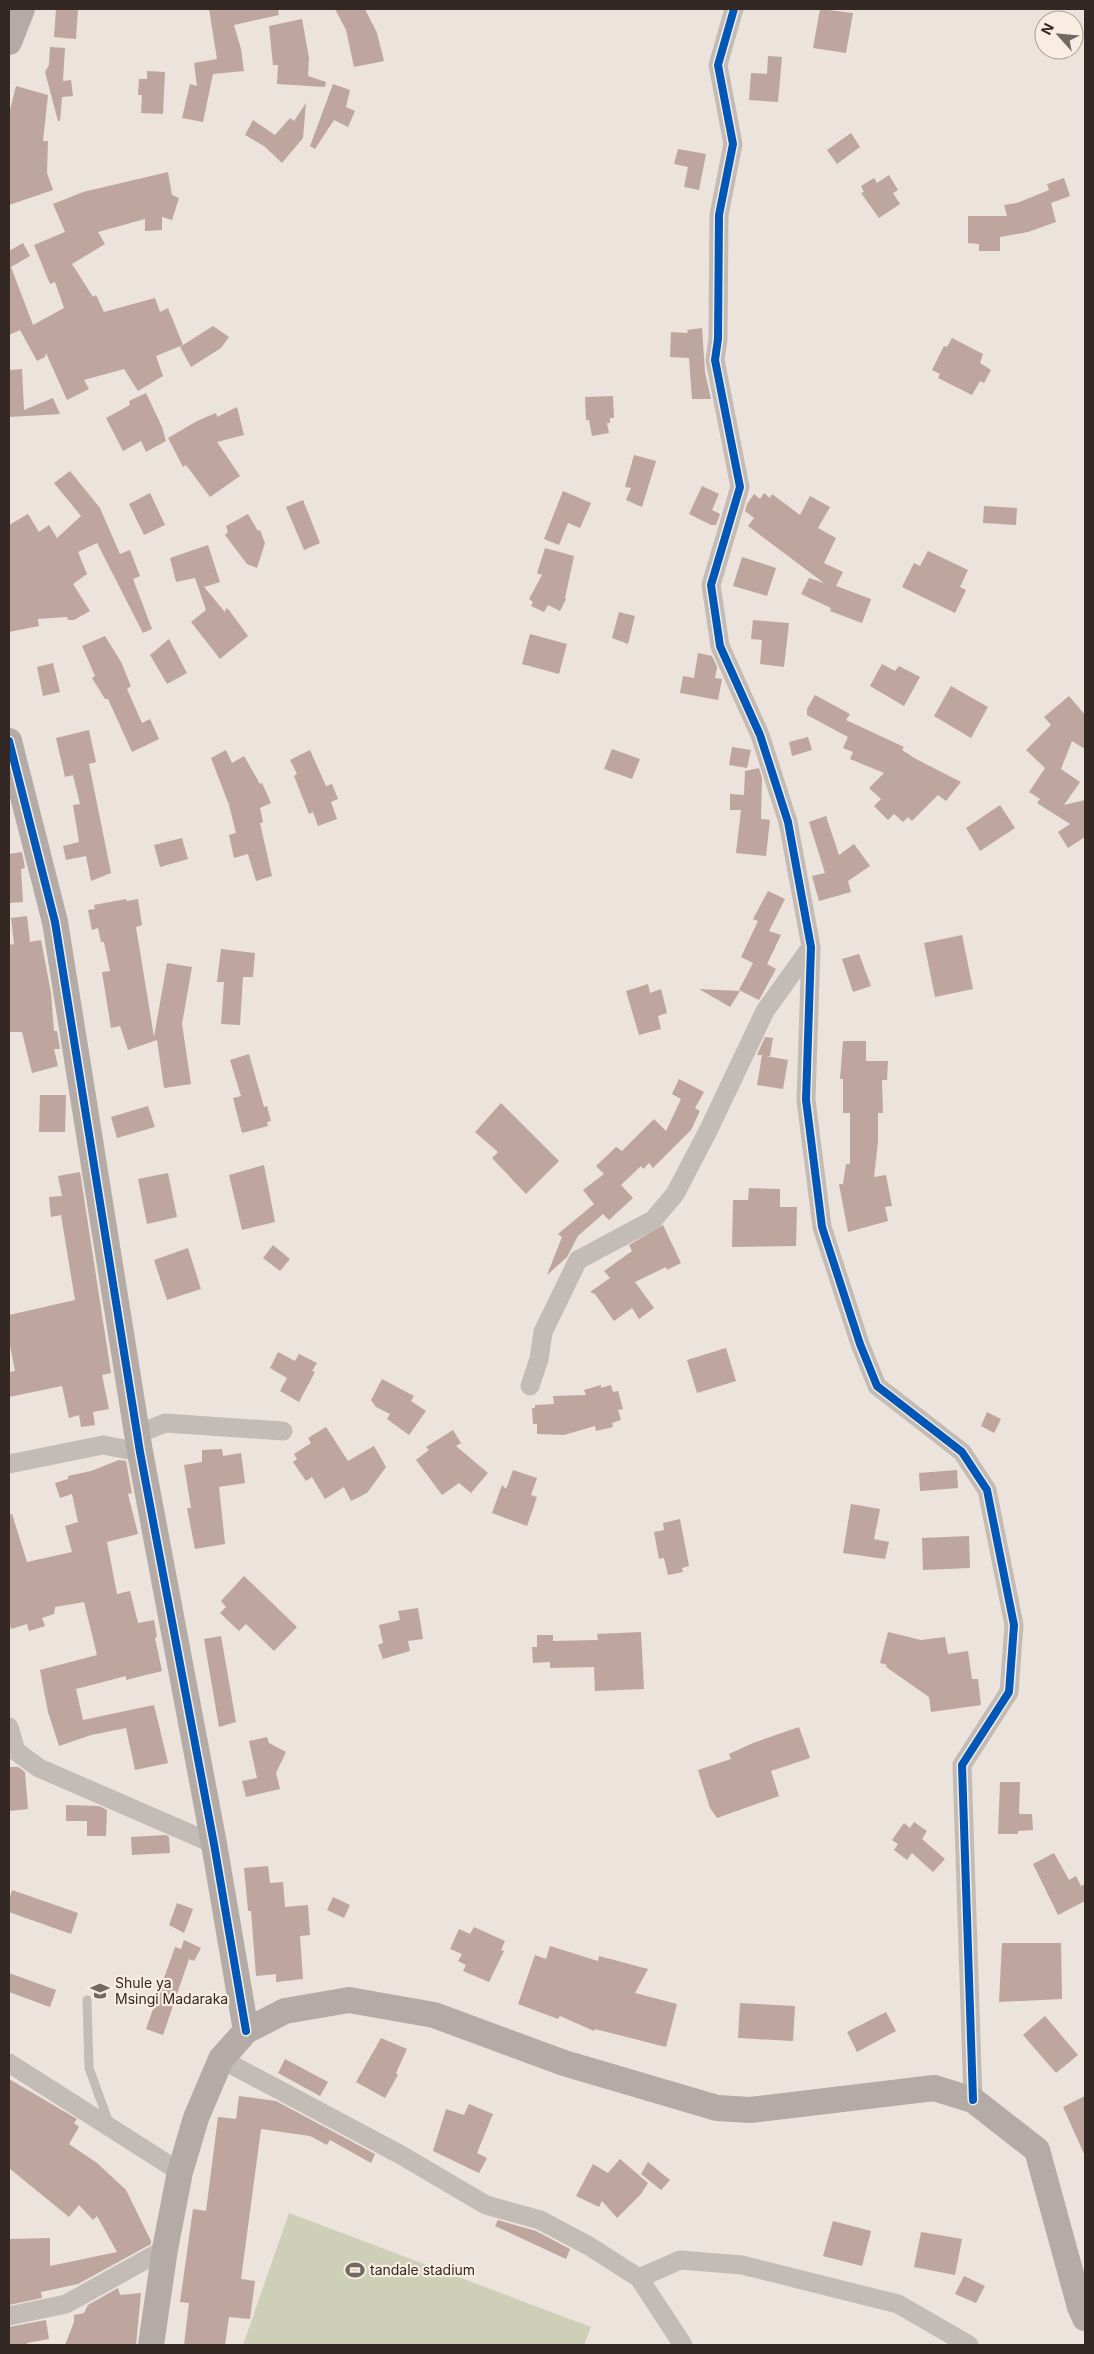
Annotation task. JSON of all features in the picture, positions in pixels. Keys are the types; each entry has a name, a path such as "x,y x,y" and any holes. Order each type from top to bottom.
{"main road":[{"path":"9,42 22,9"},
{"path":"9,741 55,922 139,1443 214,1844 246,2031"},
{"path":"151,2345 165,2249 180,2172 196,2118 222,2059 246,2031 285,2011 349,2000 434,2015 564,2063 717,2108 750,2110 934,2088 973,2100 1037,2150 1080,2307 1085,2318"}],"street":[{"path":"734,9 718,65 733,144 719,215 718,339 715,360 740,487 711,585 720,646 760,735 788,822 811,947 806,1100 822,1227 860,1344 878,1386 962,1452 988,1490 1014,1625 1009,1692 962,1765 973,2100"},
{"path":"530,1386 539,1359 544,1332 578,1260 653,1220 675,1194 708,1131 765,1012 811,947"},
{"path":"9,1464 103,1445 139,1443 164,1423 283,1431"},
{"path":"9,1727 12,1749 39,1768 214,1844"},
{"path":"222,2059 401,2155 486,2206 540,2220 590,2246 639,2278 683,2345"},
{"path":"9,2063 180,2172"},
{"path":"9,2316 66,2304 165,2249"},
{"path":"639,2278 680,2260 742,2265 898,2304 969,2345"}],"lane":[{"path":"88,2000 90,2068 111,2128"}],"green space":[{"name":"tandale stadium","path":"289,2213 591,2327 584,2345 243,2345"}],"building":[{"path":"56,9 78,9 76,39 54,37"},
{"path":"209,9 278,9 279,15 234,25 241,49 244,71 213,74 203,122 182,118 190,84 197,86 194,63 217,59"},
{"path":"335,9 365,9 377,33 384,61 354,67 346,30"},
{"path":"820,9 853,13 846,53 813,48"},
{"path":"302,19 309,58 308,76 326,82 325,87 277,84 278,65 273,65 269,26"},
{"path":"50,47 65,48 63,81 71,80 73,96 62,97 60,121 58,121 45,72 49,65"},
{"path":"768,56 782,57 778,102 749,100 751,73 767,74"},
{"path":"147,71 165,72 163,114 141,113 142,95 138,95 139,79 147,79"},
{"path":"333,84 350,90 346,107 355,111 348,127 334,120 315,149 310,146"},
{"path":"16,86 48,95 43,141 48,141 47,173 53,190 9,205 9,114"},
{"path":"306,103 303,138 282,163 264,146 245,135 253,120 275,135 290,118 294,121"},
{"path":"851,133 860,147 837,164 827,150"},
{"path":"678,149 706,154 699,190 684,187 688,167 674,164"},
{"path":"168,172 172,195 179,198 172,220 162,217 162,230 145,231 145,219 98,232 105,244 72,264 93,297 96,295 104,312 155,298 160,312 168,308 183,345 156,356 163,376 138,391 124,369 84,380 89,389 67,400 46,353 45,357 37,361 20,330 9,335 9,251 23,243 30,256 11,267 33,325 64,308 55,282 50,284 34,245 65,232 53,204 83,192"},
{"path":"889,175 898,190 893,193 900,204 879,218 861,193 864,192 861,186 874,178 877,183"},
{"path":"1064,178 1070,196 1051,203 1056,222 1028,232 1000,237 1000,251 979,251 979,244 968,243 968,216 1007,216 1004,205 1017,203 1049,190 1047,184"},
{"path":"213,326 229,337 221,348 191,367 180,347"},
{"path":"702,328 705,372 711,399 692,399 689,358 670,357 671,332 688,333 687,330"},
{"path":"952,338 983,354 980,363 991,370 984,383 980,381 972,395 938,378 940,374 932,370 944,346 947,347"},
{"path":"22,369 24,410 53,398 60,414 9,417 9,370"},
{"path":"146,393 162,427 166,441 146,452 141,441 123,451 106,418 130,405 129,401"},
{"path":"613,396 614,418 610,418 610,423 607,423 609,433 592,436 589,420 586,420 585,397"},
{"path":"237,407 244,435 217,442 240,476 210,497 186,465 183,467 168,438 197,421 216,413 217,417"},
{"path":"634,455 656,461 642,507 626,500 631,488 625,487"},
{"path":"70,471 100,508 120,554 130,550 140,576 133,579 152,629 143,633 97,543 78,552 87,574 73,584 90,611 74,620 68,620 67,617 38,619 39,626 9,632 9,525 28,514 39,532 49,525 57,538 81,516 54,483"},
{"path":"702,486 719,494 712,510 720,514 716,525 711,525 689,514"},
{"path":"563,491 591,503 580,528 568,523 559,545 544,539"},
{"path":"150,493 165,525 144,535 129,504"},
{"path":"764,493 770,498 772,494 800,515 810,496 830,507 818,528 836,538 824,563 843,572 836,586 871,599 862,623 830,611 831,608 801,594 809,578 824,583 748,526 754,518 745,511 747,504 754,494 760,499"},
{"path":"303,500 320,543 304,550 286,507"},
{"path":"984,506 1017,508 1016,525 983,523"},
{"path":"248,514 258,531 260,530 265,543 257,568 247,564 225,535 228,532 226,526"},
{"path":"208,545 220,582 204,587 225,612 226,608 229,610 248,636 220,659 191,622 206,610 195,578 176,582 170,558"},
{"path":"545,548 574,556 566,599 560,611 548,605 544,612 531,606 533,602 529,599 542,575 537,573"},
{"path":"928,551 968,570 960,587 966,590 955,613 902,587 914,563 920,566"},
{"path":"742,557 776,568 767,596 733,586"},
{"path":"619,612 635,616 628,644 612,638"},
{"path":"753,620 789,623 784,667 760,664 762,640 751,639"},
{"path":"530,634 567,644 559,674 522,664"},
{"path":"105,636 121,662 131,686 127,689 142,723 150,719 159,739 132,752 108,699 105,699 92,678 95,676 82,646"},
{"path":"169,639 187,673 167,684 150,655"},
{"path":"698,653 712,656 717,667 715,678 722,679 718,700 680,693 683,676 694,678"},
{"path":"53,663 60,692 43,696 37,667"},
{"path":"882,664 895,671 899,666 920,677 904,706 870,686"},
{"path":"951,686 988,707 971,738 934,716"},
{"path":"815,695 850,714 846,720 904,747 902,750 916,759 961,782 946,801 938,795 912,821 908,817 903,822 894,814 888,820 874,806 881,799 869,788 884,773 850,759 853,752 843,748 848,737 807,715 807,709"},
{"path":"1069,696 1085,715 1085,749 1072,741 1061,769 1080,782 1064,805 1085,800 1085,837 1068,848 1058,832 1070,824 1037,803 1040,799 1029,792 1045,768 1026,750 1051,725 1044,717"},
{"path":"89,730 96,762 89,764 111,873 91,881 86,856 66,860 63,846 79,842 73,805 80,804 73,775 65,777 56,738"},
{"path":"808,737 812,750 792,756 789,742"},
{"path":"732,747 751,750 747,768 729,765"},
{"path":"612,749 640,759 632,779 604,769"},
{"path":"226,750 232,763 244,756 260,784 262,783 271,803 260,808 263,822 260,823 272,876 256,881 248,854 234,858 229,835 236,833 229,805 211,758"},
{"path":"310,750 326,786 332,784 338,799 331,802 337,819 318,826 313,812 309,814 294,776 297,774 290,760"},
{"path":"759,768 762,778 761,819 770,820 766,856 736,853 741,810 730,810 730,794 744,795 745,771"},
{"path":"1000,805 1015,828 980,851 966,828"},
{"path":"826,816 839,855 854,844 870,866 848,881 851,892 819,901 812,876 825,873 809,822"},
{"path":"182,838 188,859 160,867 154,845"},
{"path":"22,852 25,868 21,869 23,902 9,903 9,854"},
{"path":"768,891 785,899 769,931 781,935 767,964 776,969 759,1000 739,990 753,963 741,957 758,921 753,919"},
{"path":"126,899 127,901 138,899 142,925 136,927 154,1037 167,963 192,967 182,1024 191,1084 164,1088 157,1040 128,1050 120,1026 111,1028 102,972 110,971 104,942 101,942 98,928 92,930 88,910 95,909 94,905"},
{"path":"27,916 30,942 41,940 51,993 54,1031 57,1031 60,1049 54,1049 58,1066 32,1073 22,1032 9,1032 9,945 14,944 11,918"},
{"path":"962,935 973,989 935,997 924,943"},
{"path":"221,949 255,953 253,977 243,977 240,1025 221,1024 224,982 217,982"},
{"path":"859,954 871,986 853,992 842,959"},
{"path":"648,984 650,993 661,989 667,1013 658,1016 661,1029 639,1035 626,991"},
{"path":"699,989 740,991 730,1007"},
{"path":"765,1037 773,1038 770,1056 766,1056 788,1060 783,1089 757,1085 762,1055 757,1055"},
{"path":"843,1041 866,1041 866,1061 888,1061 887,1080 882,1080 883,1113 878,1113 878,1142 874,1177 886,1175 892,1206 885,1207 888,1221 848,1232 839,1184 843,1184 846,1164 850,1164 850,1113 843,1113 843,1079 840,1079"},
{"path":"249,1054 264,1107 267,1106 271,1121 267,1122 268,1126 242,1133 233,1098 241,1096 230,1060"},
{"path":"679,1079 704,1092 695,1108 700,1111 691,1130 653,1168 649,1163 643,1169 641,1166 621,1185 633,1198 609,1220 603,1214 578,1236 567,1257 547,1275 562,1237 558,1234 594,1204 583,1190 604,1174 596,1166 616,1147 622,1151 654,1119 666,1131 681,1099 672,1094"},
{"path":"40,1095 66,1095 65,1132 39,1132"},
{"path":"501,1103 559,1161 526,1194 492,1158 498,1152 475,1132"},
{"path":"148,1106 155,1127 117,1138 111,1117"},
{"path":"264,1165 275,1222 242,1230 229,1175"},
{"path":"80,1172 111,1373 102,1375 109,1409 93,1412 95,1425 81,1427 79,1415 69,1418 62,1386 9,1397 9,1372 15,1371 9,1340 9,1315 75,1300 61,1215 51,1217 49,1197 62,1196 58,1176"},
{"path":"168,1173 177,1217 147,1224 138,1179"},
{"path":"749,1188 780,1189 780,1207 797,1207 796,1246 732,1247 733,1200 748,1200"},
{"path":"663,1225 681,1263 667,1270 666,1267 635,1282 654,1308 639,1319 632,1308 614,1321 595,1294 590,1292 610,1278 604,1271 632,1251 629,1245"},
{"path":"273,1245 290,1259 280,1271 263,1258"},
{"path":"188,1248 201,1289 167,1300 154,1260"},
{"path":"726,1348 736,1381 697,1393 687,1360"},
{"path":"278,1352 295,1361 299,1354 317,1363 312,1371 315,1372 299,1402 280,1391 287,1378 270,1368"},
{"path":"382,1379 414,1396 411,1401 426,1411 409,1435 387,1419 390,1414 376,1407 371,1400"},
{"path":"601,1385 601,1388 611,1385 613,1392 618,1391 623,1409 618,1410 621,1420 612,1423 613,1427 596,1431 595,1426 564,1435 537,1434 537,1424 533,1424 532,1408 535,1408 535,1405 554,1404 553,1396 586,1395 584,1390"},
{"path":"987,1412 1001,1419 994,1433 981,1426"},
{"path":"326,1427 348,1461 374,1446 386,1467 367,1493 351,1501 344,1487 325,1499 312,1477 306,1481 293,1462 297,1459 294,1454 311,1443 308,1438"},
{"path":"453,1430 461,1443 456,1446 488,1473 471,1493 459,1483 442,1495 416,1460 429,1450 426,1447"},
{"path":"222,1449 223,1456 241,1453 245,1483 219,1487 225,1544 195,1549 187,1508 191,1508 184,1465 202,1462 202,1450"},
{"path":"119,1460 126,1461 132,1493 128,1494 138,1534 107,1542 117,1594 130,1591 138,1623 154,1620 157,1637 155,1638 162,1671 126,1680 126,1676 76,1689 83,1720 154,1705 168,1763 135,1770 126,1728 91,1735 59,1746 48,1712 40,1670 97,1655 84,1602 55,1607 54,1614 42,1618 45,1626 29,1631 27,1624 11,1629 9,1620 9,1515 12,1514 27,1562 72,1552 65,1526 78,1522 72,1494 60,1498 55,1483 68,1479 68,1476 91,1471"},
{"path":"513,1470 537,1478 531,1495 537,1497 527,1526 492,1513 502,1485 506,1489"},
{"path":"957,1470 958,1488 920,1491 919,1473"},
{"path":"851,1504 880,1509 874,1539 889,1542 885,1559 843,1553"},
{"path":"680,1519 689,1566 682,1568 683,1572 668,1575 664,1558 659,1559 654,1532 664,1530 663,1523"},
{"path":"969,1536 970,1568 923,1570 922,1538"},
{"path":"244,1576 297,1627 274,1651 246,1624 239,1631 220,1613 226,1607 221,1601"},
{"path":"418,1608 423,1639 408,1641 410,1651 383,1659 378,1645 383,1643 379,1625 400,1620 398,1611"},
{"path":"641,1632 644,1689 595,1691 594,1667 550,1668 550,1662 533,1663 532,1647 537,1647 537,1635 553,1635 553,1641 598,1640 597,1634"},
{"path":"888,1632 921,1640 945,1637 948,1654 968,1651 972,1679 978,1679 981,1705 931,1712 929,1697 886,1667 887,1665 880,1663"},
{"path":"221,1636 236,1722 219,1727 204,1639"},
{"path":"799,1727 810,1758 771,1771 779,1796 717,1818 710,1808 698,1770 731,1759 729,1754 753,1743"},
{"path":"267,1737 269,1743 286,1752 276,1773 280,1789 246,1797 242,1781 257,1778 249,1741"},
{"path":"9,1767 18,1767 25,1772 28,1809 9,1811"},
{"path":"1000,1782 1020,1782 1019,1814 1032,1814 1033,1830 1018,1831 1018,1834 998,1834"},
{"path":"66,1805 99,1806 107,1810 106,1836 87,1836 87,1821 66,1821"},
{"path":"914,1822 927,1831 922,1839 945,1859 933,1872 912,1853 907,1860 894,1850 898,1844 892,1840 904,1823 910,1828"},
{"path":"166,1835 169,1837 170,1853 132,1855 131,1837"},
{"path":"1054,1853 1069,1880 1076,1876 1081,1886 1085,1884 1085,1901 1058,1915 1033,1864"},
{"path":"268,1866 270,1883 283,1882 285,1907 308,1905 310,1935 300,1936 303,1979 276,1982 276,1974 256,1976 251,1911 248,1911 244,1868"},
{"path":"12,1890 78,1913 71,1934 9,1912 9,1900"},
{"path":"333,1897 350,1905 344,1918 327,1910"},
{"path":"177,1903 193,1909 184,1933 169,1925"},
{"path":"474,1927 505,1941 501,1950 504,1951 489,1982 463,1971 466,1965 458,1961 462,1954 450,1949 459,1929 470,1934"},
{"path":"184,1940 201,1948 194,1961 189,1959 163,2035 146,2029 175,1947 181,1949"},
{"path":"1002,1943 1061,1943 1062,1999 999,2002"},
{"path":"550,1946 598,1961 599,1956 648,1969 635,1993 677,2004 666,2047 595,2029 594,2031 560,2016 558,2019 518,2004 535,1955 546,1959"},
{"path":"9,1973 56,1990 50,2007 9,1992"},
{"path":"740,2003 795,2006 793,2041 738,2038"},
{"path":"886,2012 896,2031 857,2052 847,2032"},
{"path":"1045,2016 1078,2055 1056,2073 1023,2035"},
{"path":"381,2038 407,2049 396,2073 398,2075 385,2098 356,2082"},
{"path":"285,2059 328,2082 320,2096 278,2073"},
{"path":"9,2079 77,2119 74,2123 79,2127 69,2144 97,2163 126,2190 151,2244 78,2284 41,2292 42,2298 9,2305 9,2239 50,2238 50,2266 117,2252 97,2216 93,2220 79,2205 69,2217 9,2168"},
{"path":"239,2096 276,2101 375,2154 371,2163 330,2140 327,2145 310,2136 261,2129 241,2279 255,2281 250,2319 229,2317 225,2345 184,2345 189,2303 180,2302 193,2209 206,2211 218,2117 236,2119"},
{"path":"1085,2096 1085,2156 1063,2107"},
{"path":"469,2104 493,2114 477,2153 487,2158 479,2173 433,2151 446,2109 464,2115"},
{"path":"620,2159 648,2183 641,2194 617,2218 602,2201 599,2207 576,2196 593,2164 608,2173"},
{"path":"648,2162 670,2180 661,2190 641,2174"},
{"path":"498,2220 536,2231 570,2249 566,2259 495,2226"},
{"path":"833,2221 871,2231 862,2266 823,2256"},
{"path":"921,2232 962,2239 955,2275 914,2267"},
{"path":"964,2276 985,2286 976,2303 955,2294"},
{"path":"118,2288 120,2295 141,2293 136,2345 65,2345 74,2322 74,2315 84,2313 88,2305"},
{"path":"46,2320 49,2339 27,2343 27,2345 9,2345 9,2327"}],"cycle path":[{"path":"734,9 718,65 733,144 719,215 718,339 715,360 740,487 711,585 720,646 760,735 788,822 811,947 806,1100 822,1227 860,1344 877,1386 962,1452 987,1490 1014,1625 1009,1692 962,1765 973,2100"},
{"path":"9,741 55,922 140,1452 214,1844 246,2031"}],"place":[{"name":"Shule ya Msingi Madaraka","path":"100,1991"},
{"name":"tandale stadium","path":"355,2270"}]}
